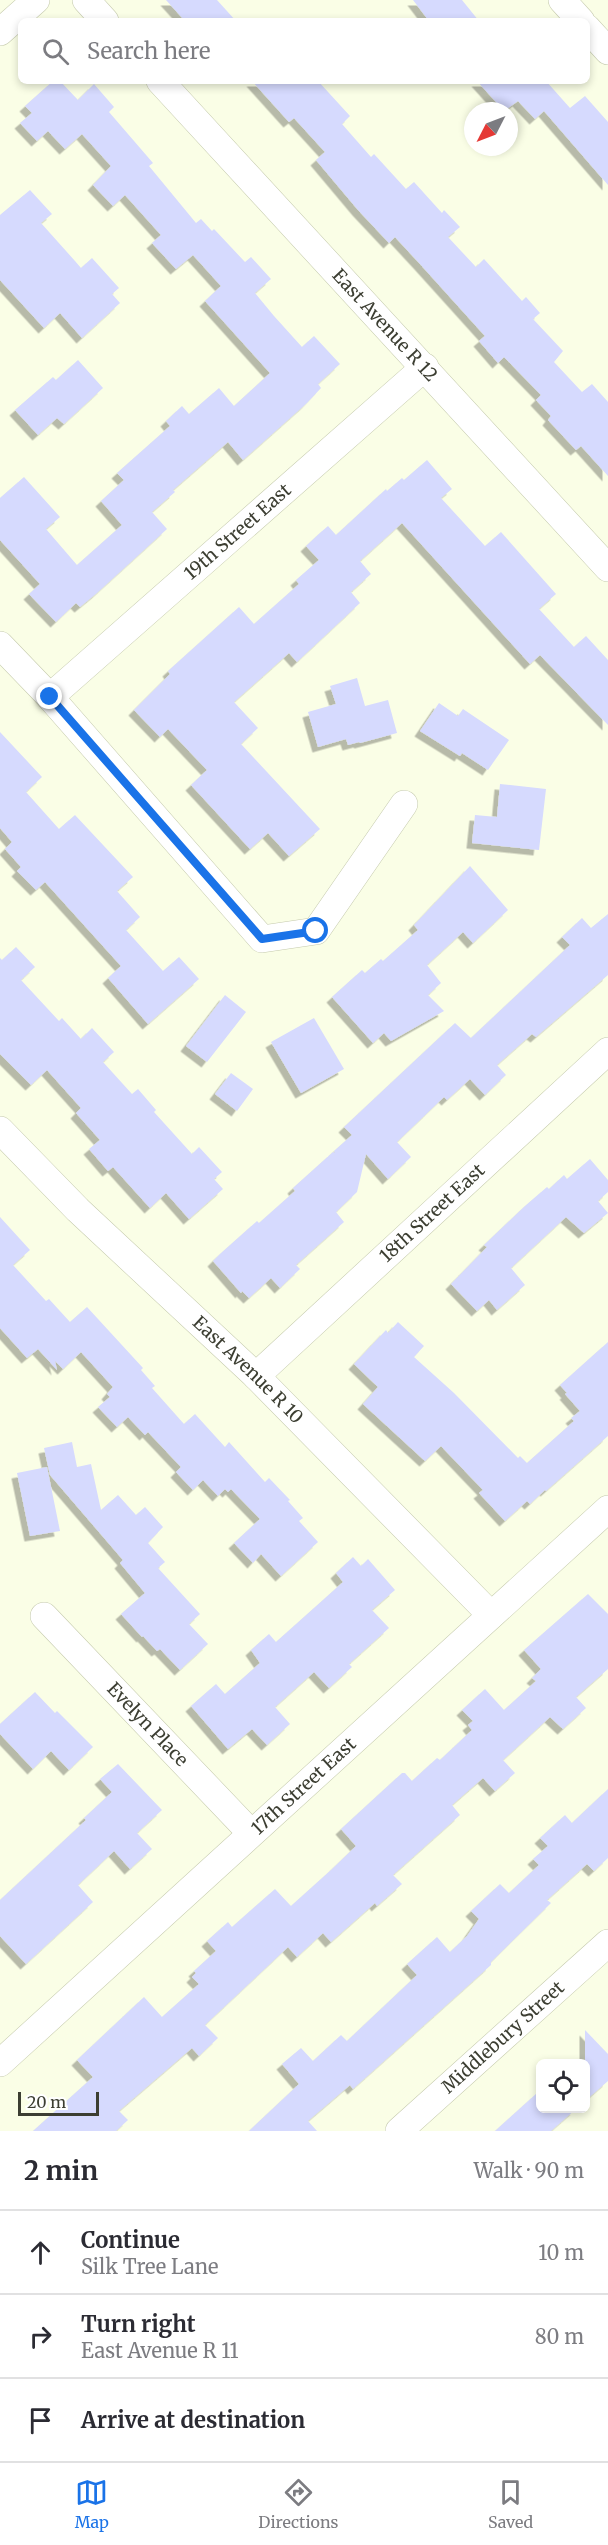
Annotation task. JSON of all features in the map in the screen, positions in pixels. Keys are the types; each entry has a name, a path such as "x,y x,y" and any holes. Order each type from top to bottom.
{"street":[{"path":"5,16 36,0"},
{"path":"86,0 102,18"},
{"path":"562,0 578,18"},
{"path":"590,31 608,51"},
{"name":"East Avenue R 12","path":"163,84 608,568"},
{"name":"19th Street East","path":"50,697 425,367"},
{"path":"0,645 50,697 262,939 316,931 404,804"},
{"name":"18th Street East","path":"256,1376 608,1051"},
{"name":"East Avenue R 10","path":"0,1130 78,1210 256,1376 491,1615"},
{"name":"17th Street East","path":"3,2056 608,1509"},
{"name":"Evelyn Place","path":"44,1616 251,1833"},
{"name":"Middlebury Street","path":"399,2131 608,1943"}],"building":[{"path":"166,0 217,0 233,18 182,18"},
{"path":"413,0 462,0 477,18 427,18"},
{"path":"50,84 63,84 78,100 94,84 114,107 109,112 153,163 149,166 196,223 201,219 212,231 214,229 245,262 251,257 271,279 255,293 274,316 302,347 314,336 340,364 318,384 321,388 307,403 243,460 228,442 173,490 175,492 152,512 167,529 97,593 80,607 76,603 56,622 29,594 40,584 0,540 0,498 24,477 60,517 46,529 77,565 122,525 101,501 124,480 117,473 170,426 166,421 182,406 189,414 219,388 234,406 270,373 205,301 221,286 193,255 176,269 152,243 161,235 125,195 113,206 93,185 111,166 82,134 65,149 48,131 37,141 20,123 32,113 25,106"},
{"path":"255,84 321,84 350,116 342,124 371,157 374,154 406,189 414,182 442,213 444,210 460,227 448,237 476,267 484,259 522,301 526,297 540,313 533,319 563,351 554,362 582,392 592,384 608,402 608,476 581,446 576,450 548,420 551,416 536,400 541,395 504,357 498,363 479,341 485,336 395,237 389,243 358,210 316,160 325,152 294,118 289,122"},
{"path":"480,84 549,84 570,108 585,96 608,122 608,185 544,111 535,119 518,101 496,102"},
{"path":"30,190 52,214 41,223 81,268 92,258 119,288 112,294 120,303 82,338 60,313 44,328 0,280 0,215"},
{"path":"78,360 103,388 64,424 57,418 38,435 15,410 53,377 56,380"},
{"path":"427,460 452,489 441,498 485,546 501,532 556,594 539,609 574,647 586,636 608,660 608,725 540,655 530,664 402,523 360,561 371,574 351,592 360,603 297,662 289,653 234,702 258,728 241,744 320,829 289,856 268,833 250,849 191,785 207,770 168,729 160,737 134,710 170,674 168,671 239,607 254,624 299,584 296,580 319,560 306,546 328,526 336,535 386,489 387,491 402,478 404,480"},
{"path":"357,678 365,706 388,700 397,733 360,743 348,745 346,739 318,747 308,712 336,704 330,686"},
{"path":"439,703 458,716 463,709 509,740 488,770 462,753 460,756 420,731"},
{"path":"0,732 42,777 26,792 59,829 75,815 133,877 117,891 140,917 126,930 163,971 179,957 199,979 148,1024 108,978 121,966 45,882 36,890 17,871 21,867 5,849 12,842 0,828"},
{"path":"500,784 546,789 539,850 472,843 475,815 497,817"},
{"path":"470,866 508,910 473,943 463,932 427,965 441,983 428,995 444,1011 391,1041 384,1033 373,1043 332,997 362,970 365,973 381,959 383,961 418,930 414,925"},
{"path":"608,914 608,975 536,1037 532,1034 497,1065 506,1075 485,1095 470,1079 447,1100 444,1097 397,1142 411,1157 388,1179 366,1154 357,1192 336,1212 344,1222 296,1265 300,1269 280,1288 271,1278 249,1298 242,1291 241,1293 213,1261 257,1221 259,1223 295,1191 293,1188 333,1152 335,1153 334,1151 352,1135 344,1127 455,1023 471,1038 570,945 562,937 582,918 591,928"},
{"path":"16,947 35,967 21,980 59,1021 62,1018 81,1039 92,1028 114,1052 103,1062 132,1094 138,1089 156,1110 154,1112 192,1154 199,1147 222,1172 214,1179 223,1189 189,1219 166,1193 150,1208 113,1167 108,1171 89,1149 100,1140 76,1113 81,1108 47,1070 31,1085 0,1054 0,958 2,960"},
{"path":"225,995 246,1012 207,1062 186,1046"},
{"path":"314,1018 344,1069 301,1093 271,1042"},
{"path":"231,1073 253,1089 237,1111 215,1094"},
{"path":"590,1159 608,1180 608,1192 598,1201 608,1213 584,1233 566,1217 511,1268 525,1285 497,1310 489,1300 477,1311 451,1284 487,1247 484,1245 525,1206 564,1175 567,1179"},
{"path":"0,1217 30,1250 13,1265 46,1301 49,1299 70,1322 87,1307 143,1368 141,1370 155,1386 152,1388 184,1424 195,1414 225,1447 229,1442 265,1482 269,1478 290,1500 288,1501 303,1518 299,1521 318,1542 281,1576 261,1554 253,1563 234,1543 260,1519 231,1489 228,1492 225,1489 218,1496 203,1480 193,1490 176,1472 181,1467 148,1432 145,1435 128,1417 117,1427 98,1407 110,1397 107,1394 113,1387 81,1352 63,1369 55,1361 57,1370 38,1349 27,1358 0,1328"},
{"path":"398,1322 424,1346 414,1357 454,1393 518,1458 520,1456 527,1463 574,1421 571,1418 580,1411 560,1385 608,1342 608,1436 546,1491 530,1504 527,1501 505,1521 479,1493 483,1490 441,1446 425,1461 363,1404 378,1387 354,1364 386,1330 388,1333"},
{"path":"72,1442 77,1467 91,1464 101,1510 118,1495 136,1515 145,1507 163,1527 148,1543 165,1562 158,1568 200,1614 189,1624 208,1644 180,1670 160,1649 157,1651 142,1637 121,1614 145,1593 120,1563 123,1560 50,1475 44,1448"},
{"path":"47,1467 60,1531 30,1536 17,1473"},
{"path":"353,1557 361,1566 368,1559 395,1590 372,1610 389,1628 349,1664 352,1667 329,1688 314,1672 275,1707 290,1724 267,1745 252,1729 228,1749 191,1706 216,1684 225,1694 260,1663 251,1650 269,1634 276,1642 343,1582 336,1573"},
{"path":"588,1594 608,1614 608,1669 576,1697 586,1708 563,1729 550,1717 503,1760 515,1773 495,1791 483,1778 452,1805 460,1815 393,1875 402,1884 377,1906 375,1903 331,1942 323,1933 297,1957 288,1947 205,2025 218,2038 199,2056 192,2048 119,2111 128,2120 116,2131 33,2131 93,2077 77,2060 144,1997 162,2017 199,1984 192,1977 196,1973 194,1971 216,1951 207,1941 228,1922 232,1927 275,1889 291,1906 356,1846 341,1829 402,1773 405,1773 412,1781 437,1758 440,1760 472,1730 468,1725 473,1721 462,1710 485,1689 504,1710 536,1681 532,1678 541,1669 524,1650"},
{"path":"35,1692 93,1747 69,1770 51,1751 33,1769 0,1734 0,1724"},
{"path":"118,1764 162,1810 137,1833 152,1849 130,1869 114,1851 78,1885 93,1902 26,1964 0,1936 0,1900 86,1820 84,1818 112,1792 100,1779"},
{"path":"608,1789 608,1858 594,1871 587,1864 547,1900 551,1903 491,1962 491,1965 353,2089 350,2085 308,2121 317,2131 249,2131 299,2084 282,2064 301,2048 313,2061 341,2035 347,2041 417,1975 407,1964 437,1937 450,1952 467,1936 479,1919 471,1911 500,1884 509,1893 539,1865 533,1859 548,1846 540,1838 565,1815 572,1823"},
{"path":"585,2030 608,2054 608,2081 590,2097 590,2059 585,2059"},
{"path":"536,2094 536,2113 571,2113 551,2131 495,2131"}],"route":[{"path":"50,697 262,939 316,931"}]}
